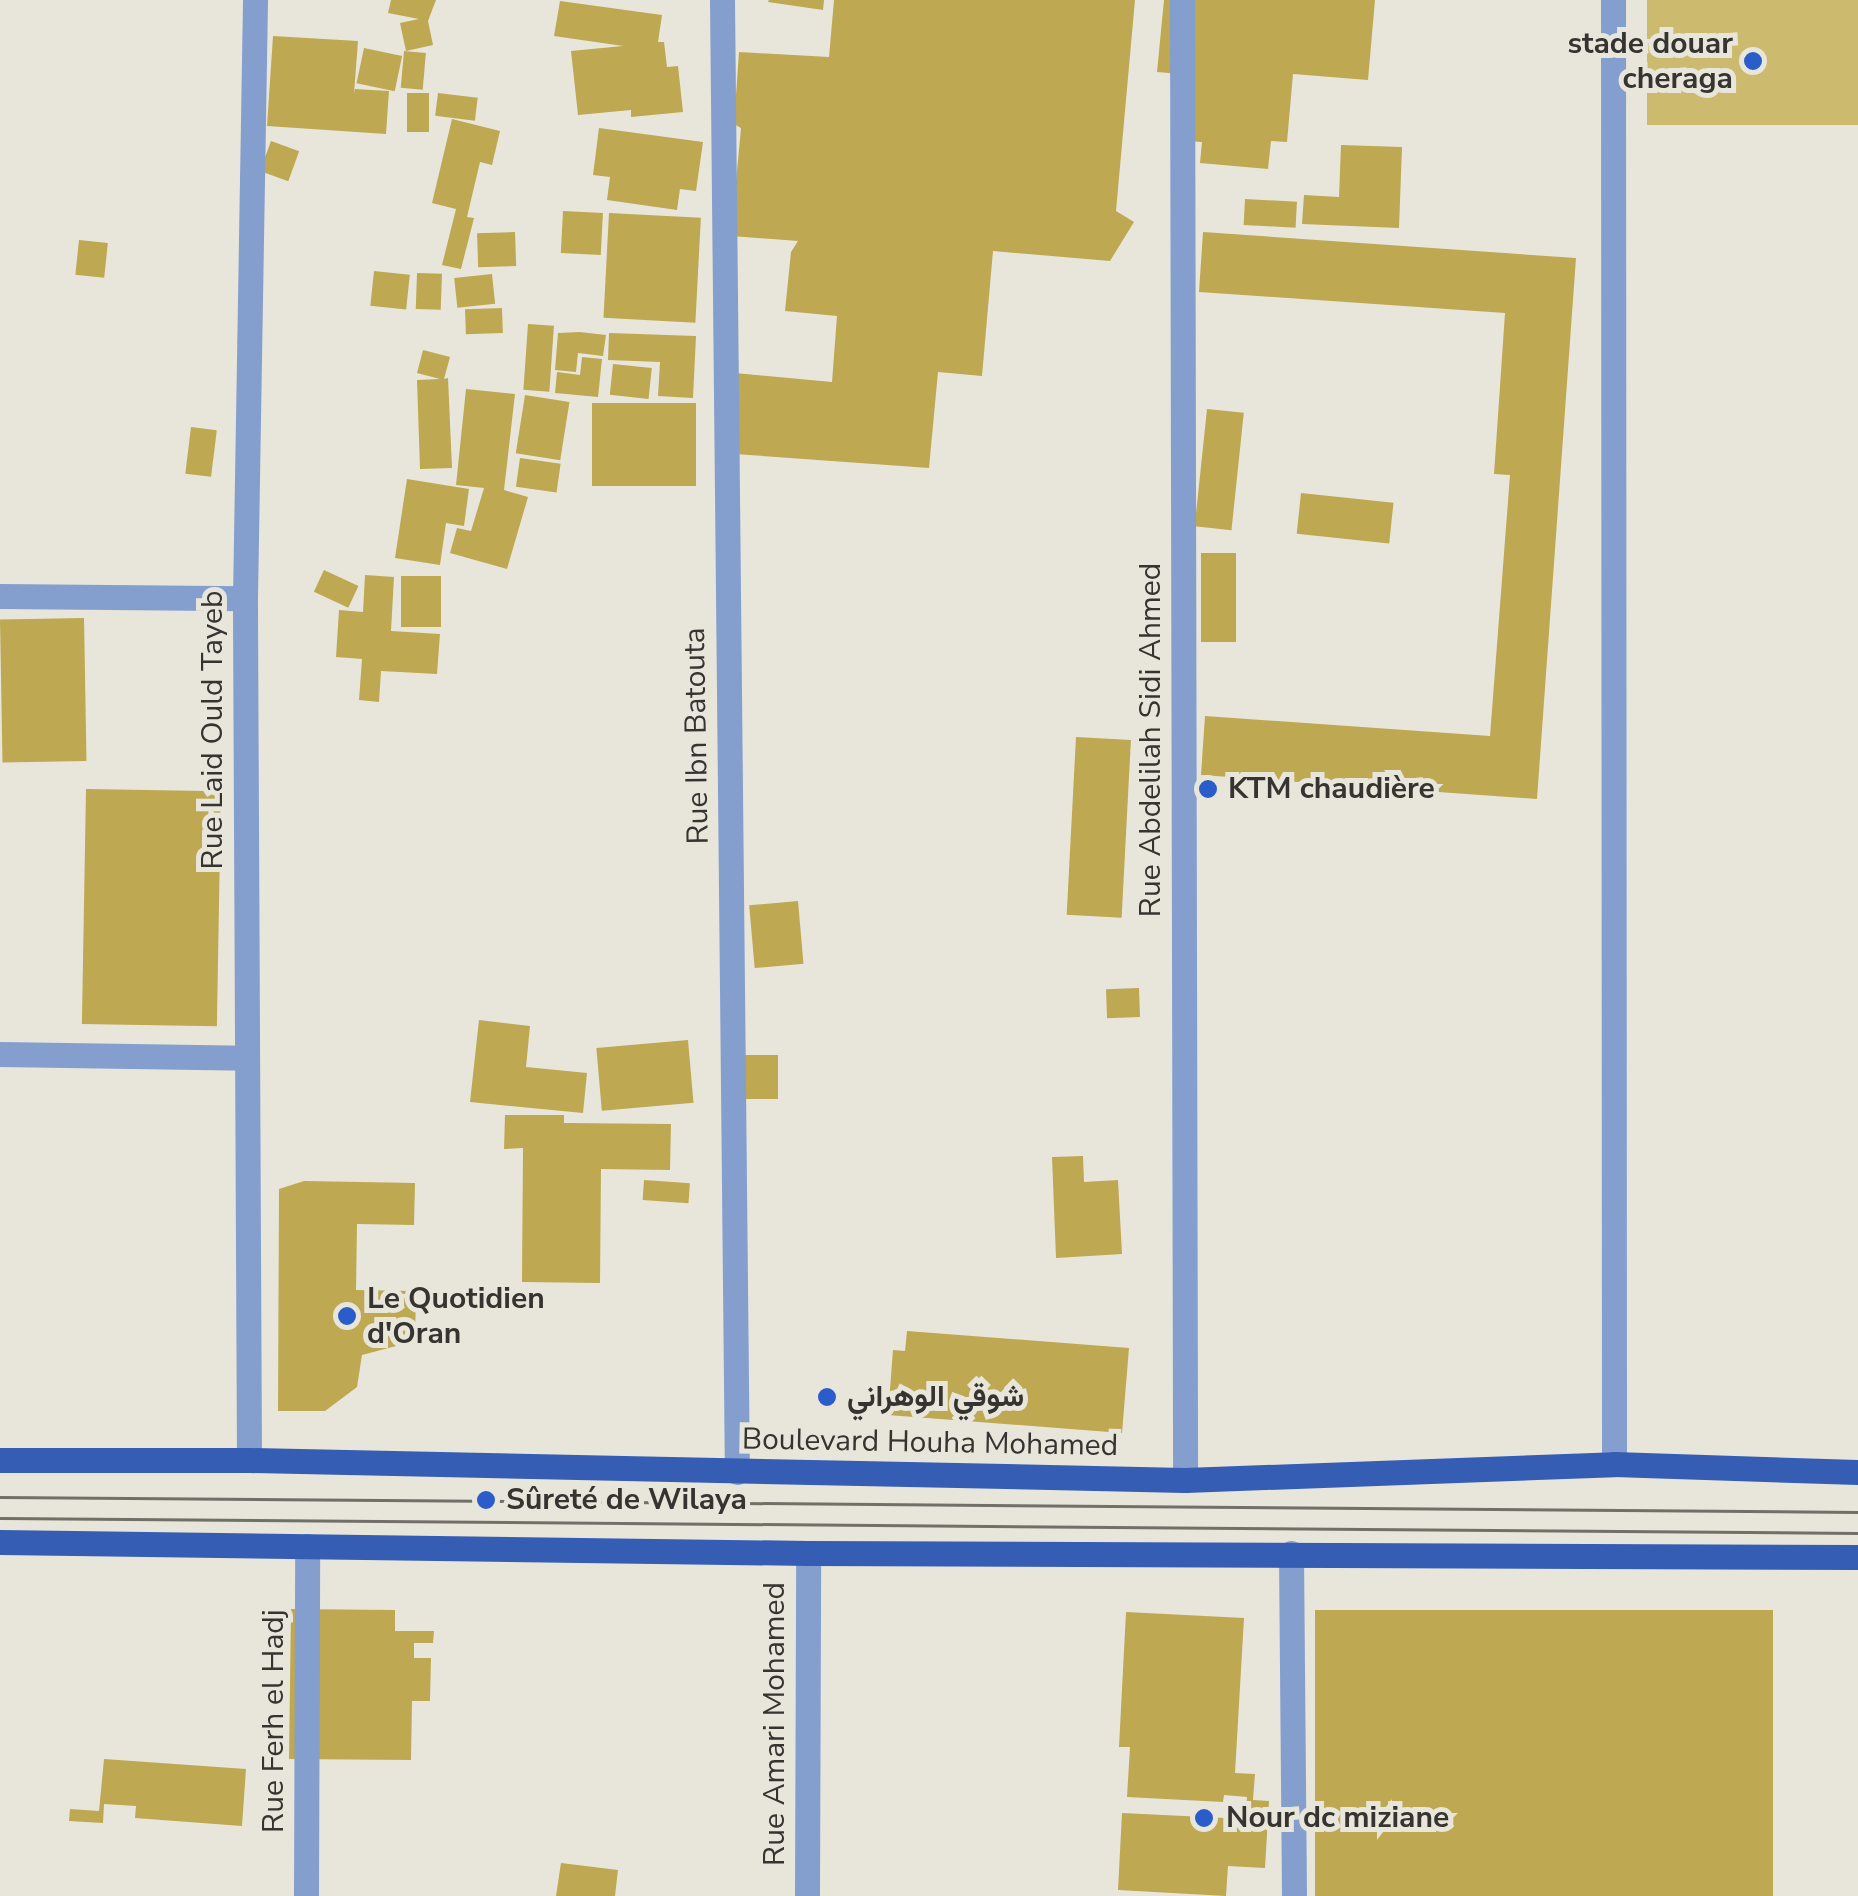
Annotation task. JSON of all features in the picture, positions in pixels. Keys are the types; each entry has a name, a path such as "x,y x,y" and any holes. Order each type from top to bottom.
{"main road":[{"name":"Boulevard Houha Mohamed","path":"0,1460 249,1460 1185,1480 1614,1464 1858,1472"},
{"path":"0,1542 808,1553 1858,1557"}],"street":[{"name":"Rue Laid Ould Tayeb","path":"249,1460 245,598 256,0"},
{"name":"Rue Ibn Batouta","path":"722,0 736,1472"},
{"name":"Rue Abdelilah Sidi Ahmed","path":"1182,0 1185,1480"},
{"path":"1613,0 1614,1464"},
{"path":"0,596 245,598"},
{"path":"0,1054 246,1058"},
{"name":"Rue Ferh el Hadj","path":"306,1896 307,1546"},
{"name":"Rue Amari Mohamed","path":"807,1896 808,1553"},
{"path":"1291,1554 1294,1896"}],"shaded area":[{"name":"stade douar cheraga","path":"1647,0 1858,0 1858,125 1647,125"}],"building":[{"path":"391,0 436,0 428,21 433,45 406,51 400,23 419,19 388,13"},
{"path":"769,0 824,0 823,10"},
{"path":"834,0 1135,0 1116,211 1134,222 1110,261 993,251 982,376 938,372 929,468 735,454 735,373 832,382 837,316 785,311 791,252 798,241 731,236 741,128 734,124 739,52 829,57"},
{"path":"1164,0 1375,0 1368,80 1293,74 1287,142 1271,141 1268,169 1200,163 1202,142 1185,141 1191,75 1157,72"},
{"path":"560,1 662,15 658,42 664,42 667,67 678,66 683,112 631,117 631,110 578,115 571,51 623,46 554,36"},
{"path":"273,36 358,41 354,94 355,89 389,91 386,134 267,126"},
{"path":"364,48 402,56 395,91 357,83"},
{"path":"404,51 426,53 423,90 401,88"},
{"path":"407,93 429,93 429,132 407,132"},
{"path":"438,93 478,98 475,121 435,116"},
{"path":"452,119 500,131 492,165 480,162 467,217 474,218 461,269 442,265 456,209 432,203"},
{"path":"599,128 703,142 696,191 680,189 677,210 607,200 610,177 593,175"},
{"path":"271,141 299,151 288,181 260,171"},
{"path":"1341,145 1402,147 1399,228 1302,224 1304,195 1339,197"},
{"path":"1245,199 1297,202 1296,228 1244,225"},
{"path":"563,211 603,213 601,255 561,253"},
{"path":"609,213 701,218 695,323 604,318"},
{"path":"515,232 516,266 478,267 477,233"},
{"path":"1203,232 1576,258 1537,799 1201,775 1205,716 1490,736 1510,475 1494,474 1505,313 1199,292"},
{"path":"79,240 108,243 104,278 75,275"},
{"path":"374,271 410,275 406,310 370,306"},
{"path":"417,273 442,274 441,310 416,309"},
{"path":"492,274 495,304 457,308 454,278"},
{"path":"502,308 503,333 466,334 465,309"},
{"path":"528,324 554,326 549,392 523,390"},
{"path":"558,333 606,335 603,356 578,353 576,372 555,370"},
{"path":"609,333 696,336 693,398 658,396 660,362 608,360"},
{"path":"423,350 450,357 444,379 448,378 452,468 420,469 417,380 440,379 417,373"},
{"path":"582,357 602,359 598,397 555,393 557,372 580,375"},
{"path":"613,364 652,368 649,399 610,395"},
{"path":"466,389 515,394 504,490 528,497 507,569 450,553 457,528 471,531 484,488 456,485"},
{"path":"525,395 569,402 560,460 516,453"},
{"path":"592,403 696,403 696,486 592,486"},
{"path":"1207,409 1244,413 1231,530 1195,526"},
{"path":"191,427 217,430 211,477 185,474"},
{"path":"520,458 561,464 557,492 516,487"},
{"path":"407,479 469,489 464,526 446,523 440,565 395,558"},
{"path":"1301,493 1393,503 1389,543 1297,534"},
{"path":"1201,553 1236,553 1236,642 1201,642"},
{"path":"324,570 358,586 348,608 314,592"},
{"path":"365,575 394,577 391,631 440,634 437,674 381,671 379,702 359,700 362,659 336,657 339,610 363,612"},
{"path":"401,576 441,576 441,627 401,627"},
{"path":"84,618 86,761 3,762 0,619"},
{"path":"1076,737 1131,740 1122,918 1067,915"},
{"path":"86,789 221,791 217,1026 82,1024"},
{"path":"798,901 803,964 755,968 749,905"},
{"path":"1139,988 1140,1017 1107,1018 1106,989"},
{"path":"479,1020 530,1026 526,1067 587,1073 583,1113 470,1102"},
{"path":"688,1040 693,1103 602,1111 596,1048"},
{"path":"744,1055 778,1055 778,1099 744,1099"},
{"path":"505,1115 564,1115 564,1123 671,1124 670,1170 601,1169 600,1283 522,1282 523,1148 504,1149"},
{"path":"1083,1156 1084,1182 1118,1180 1122,1254 1056,1258 1052,1157"},
{"path":"644,1180 690,1183 688,1203 643,1200"},
{"name":"Le Quotidien d'Oran","path":"304,1181 415,1183 414,1225 357,1224 356,1290 416,1291 415,1341 362,1355 357,1387 325,1411 278,1411 279,1189"},
{"path":"907,1331 1129,1348 1122,1433 888,1415 893,1350 905,1351"},
{"path":"291,1609 395,1610 395,1631 434,1631 433,1643 414,1643 414,1658 431,1658 430,1701 412,1701 411,1760 289,1759"},
{"path":"1315,1610 1773,1610 1773,1896 1315,1896"},
{"path":"1126,1612 1244,1618 1235,1773 1255,1774 1253,1800 1269,1801 1265,1868 1228,1866 1226,1896 1118,1890 1122,1813 1246,1819 1247,1797 1224,1795 1223,1802 1127,1797 1130,1747 1119,1747"},
{"path":"104,1759 246,1769 242,1826 135,1818 136,1806 104,1804 103,1823 69,1821 70,1809 99,1811"},
{"path":"561,1863 618,1870 615,1896 556,1896"}],"tram line":[{"path":"0,1497 1858,1512"},
{"path":"0,1518 1858,1533"}],"place":[{"name":"stade douar cheraga","path":"1753,61"},
{"name":"KTM chaudière","path":"1208,789"},
{"name":"Le Quotidien d'Oran","path":"347,1316"},
{"name":"شوقي الوهراني","path":"827,1397"},
{"name":"Sûreté de Wilaya","path":"486,1500"},
{"name":"Nour dc miziane","path":"1204,1818"}]}
